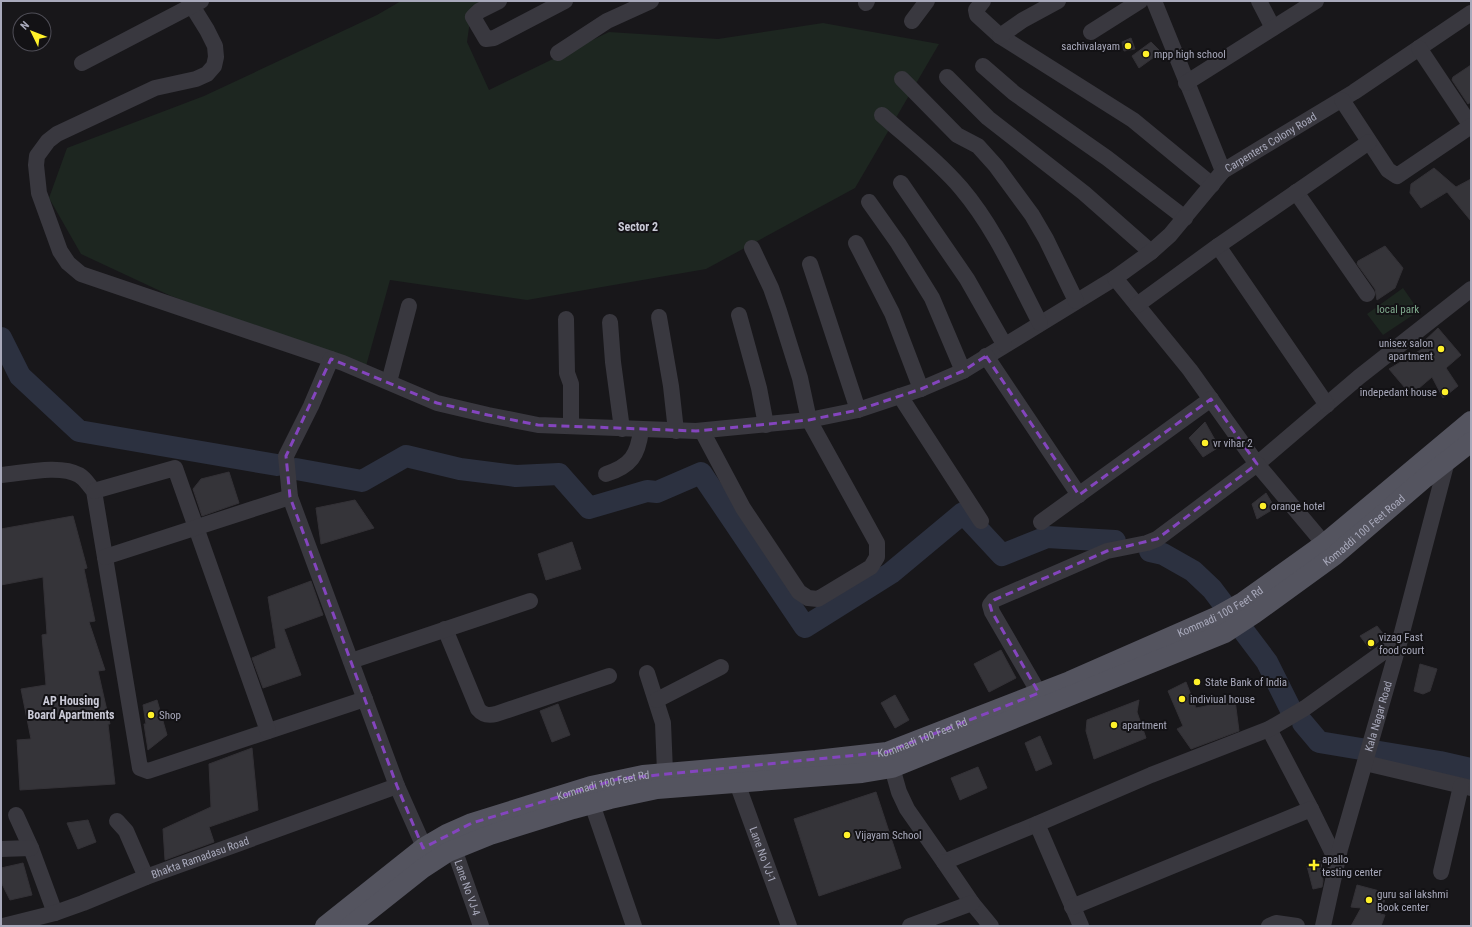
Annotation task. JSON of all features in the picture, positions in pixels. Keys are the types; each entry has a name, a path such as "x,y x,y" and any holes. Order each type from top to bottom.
{"main road":[{"name":"Kommadi 100 Feet Rd","path":"325,926 428,855 454,849 490,835 592,804 657,789 862,774 1039,693 1221,625 1249,608 1329,550 1422,471 1471,421"},
{"path":"1422,471 1447,461 1471,442"},
{"path":"890,760 1221,625"},
{"name":"Kommadi 100 Feet Rd","path":"350,926 460,828 501,813 618,779 665,772 816,760 890,760"}],"street":[{"path":"499,1 479,11 474,17 486,39 494,38 565,1"},
{"path":"558,53 608,21 651,1"},
{"path":"912,21 927,1"},
{"path":"983,1 976,10 977,15 1000,36 1133,120 1212,185"},
{"path":"1000,36 1023,20 1058,1"},
{"path":"1092,32 1140,1"},
{"name":"Carpenters Colony Road","path":"1154,1 1223,171 1342,100 1471,13"},
{"path":"1259,1 1273,28"},
{"path":"1186,83 1316,1"},
{"path":"82,63 194,2 215,46 216,57 214,66 207,74 196,79 154,88 57,134 42,148 36,165 39,193 60,251 68,263 81,274 331,359 437,403 538,425 676,431 702,431 766,425 809,420 858,410 921,389 963,371 1004,344 1115,278 1151,252 1185,218 1223,171"},
{"path":"1342,100 1388,170 1397,176 1471,126 1419,48"},
{"path":"983,66 1014,93 1107,158 1185,218"},
{"path":"947,77 988,118 1084,193 1151,252"},
{"path":"902,79 958,134 978,146 1001,172 1032,215 1046,238 1076,301"},
{"path":"882,115 948,174 962,189 1001,247 1040,323"},
{"path":"1137,305 1218,246 1369,142"},
{"path":"901,183 967,279 1004,344"},
{"path":"1296,192 1367,294"},
{"path":"870,202 902,249 932,298 963,371"},
{"path":"856,243 892,313 921,389"},
{"path":"1218,246 1326,405"},
{"path":"702,431 743,508 799,592 808,598 818,599 871,567 877,557 878,543 809,420 800,378 779,311 771,288 752,248"},
{"path":"810,264 858,410"},
{"path":"1115,278 1190,370 1257,464 1329,550"},
{"path":"1039,693 992,612 990,605 994,600 1107,551 1147,543 1157,539 1257,464 1359,377 1471,289"},
{"path":"388,382 409,306"},
{"path":"739,315 756,376 766,425"},
{"path":"659,317 671,386 676,431"},
{"path":"566,318 567,373 572,384 571,426"},
{"path":"610,322 613,362 622,429"},
{"path":"986,356 1079,495"},
{"path":"331,359 311,406 286,456 290,497 397,786 428,855"},
{"path":"900,396 981,521"},
{"path":"1040,522 1211,399"},
{"path":"1471,409 1471,421"},
{"path":"606,474 619,470 633,458 639,444 641,430"},
{"name":"Kala Nagar Road","path":"1323,926 1337,862 1380,706 1400,640 1447,461"},
{"path":"1,486 62,480 92,489 175,468 268,732"},
{"path":"1,475 62,470 79,475 85,479 92,489 105,557 140,768 148,771 365,699"},
{"path":"1422,471 1434,507"},
{"path":"105,557 290,497"},
{"path":"350,661 530,601"},
{"path":"445,629 478,709 482,714 488,716 609,676"},
{"path":"944,862 1152,775 1270,728 1305,708 1400,640"},
{"path":"657,700 721,668"},
{"path":"647,673 657,700 662,723 665,772"},
{"path":"1270,728 1337,862"},
{"path":"1366,759 1466,787 1441,872"},
{"path":"890,760 899,792 907,809 972,903 991,926"},
{"name":"Lane No VJ-1","path":"737,783 789,926"},
{"name":"Bhakta Ramadasu Road","path":"3,926 55,913 146,877 397,786"},
{"path":"592,804 634,926"},
{"path":"1072,907 1311,808"},
{"path":"16,815 31,848 55,913"},
{"path":"117,821 126,831 146,877"},
{"path":"1037,824 1081,926"},
{"path":"1,849 31,848"},
{"name":"Lane No VJ-4","path":"454,849 481,926"},
{"path":"910,926 972,903"},
{"path":"1269,926 1276,923 1297,926"}],"highlighted area":[{"path":"986,356 1079,495 1211,399 1257,464 1157,539 1107,551 994,600 990,605 992,612 1039,693 887,752 618,779 472,823 423,848 397,786 290,497 286,456 331,359 437,403 538,425 696,431 809,420 858,410 921,389 963,371"}],"green space":[{"path":"401,1 483,1 472,6 467,42 489,90 609,32 718,39 823,23 939,44 855,188 706,269 527,300 390,280 366,366 171,296 81,254 49,198 67,148 204,96 377,15"},
{"name":"local park","path":"1403,288 1419,311 1383,335 1367,314"}],"building":[{"name":"sachivalayam","path":"1131,38 1135,49 1124,51 1122,42"},
{"name":"mpp high school","path":"1151,42 1161,52 1139,68 1132,56"},
{"path":"1471,65 1471,102 1468,104 1452,80 1453,77"},
{"path":"1434,168 1456,187 1471,179 1471,221 1447,192 1421,208 1410,193 1411,184"},
{"path":"1385,246 1403,268 1395,288 1377,300 1375,289 1357,264 1358,261"},
{"path":"1438,328 1461,355 1446,368 1458,386 1443,398 1432,377 1411,395 1389,369 1424,348 1421,344"},
{"name":"vr vihar 2","path":"1205,422 1219,447 1203,457 1189,438"},
{"path":"229,472 239,503 202,516 193,489 201,479"},
{"name":"orange hotel","path":"1266,493 1275,508 1257,519 1252,504"},
{"path":"355,500 374,528 321,544 316,508"},
{"path":"73,516 87,568 84,569 95,621 89,622 105,670 98,671 110,724 108,724 115,784 20,790 17,740 31,739 21,689 46,685 42,635 47,634 43,577 1,585 1,529"},
{"path":"572,542 581,569 546,580 538,554"},
{"path":"311,581 323,615 284,629 301,675 263,688 252,658 276,648 268,597"},
{"name":"vizag Fast food court","path":"1377,626 1385,636 1370,649 1360,636"},
{"path":"1001,650 1016,678 989,692 974,664"},
{"path":"1420,664 1437,669 1430,691 1423,694 1414,691"},
{"path":"1186,682 1196,708 1235,700 1239,731 1191,749 1177,729 1183,726 1168,691"},
{"path":"895,695 909,720 895,728 881,703"},
{"path":"157,700 167,735 148,750 143,705"},
{"name":"apartment","path":"1139,700 1137,712 1146,738 1094,759 1086,731 1087,720"},
{"path":"558,704 570,735 552,742 540,711"},
{"path":"1040,736 1052,764 1036,771 1025,743"},
{"path":"252,748 258,810 209,827 214,842 165,860 163,829 211,807 209,764"},
{"path":"978,767 987,788 960,800 951,778"},
{"name":"Vijayam School","path":"876,792 901,868 819,896 794,819"},
{"path":"88,820 96,842 78,849 67,823"},
{"path":"1321,861 1323,881 1322,887 1313,889 1307,866"},
{"path":"23,863 32,895 10,900 1,882 1,868"},
{"path":"1357,885 1387,893 1380,914 1385,915 1381,926 1351,926 1361,908 1351,907"}],"waterway":[{"path":"1,338 20,376 79,431 277,465"},
{"path":"296,469 362,481 406,456 460,469 516,476 559,474 589,508 647,491 657,492 701,473 805,627 891,573 963,513 1002,555 1047,537 1115,541"},
{"path":"1150,551 1163,554 1193,571 1212,589 1267,662 1290,708"},
{"path":"1303,723 1319,742 1440,762 1471,769"}],"place":[{"name":"sachivalayam","path":"1128,46"},
{"name":"mpp high school","path":"1146,54"},
{"name":"unisex salon apartment","path":"1441,349"},
{"name":"indepedant house","path":"1445,392"},
{"name":"vr vihar 2","path":"1205,443"},
{"name":"orange hotel","path":"1263,506"},
{"name":"vizag Fast food court","path":"1371,643"},
{"name":"State Bank of India","path":"1197,682"},
{"name":"indiviual house","path":"1182,699"},
{"name":"Shop","path":"151,715"},
{"name":"apartment","path":"1114,725"},
{"name":"Vijayam School","path":"847,835"},
{"name":"apallo testing center","path":"1314,865"},
{"name":"guru sai lakshmi Book center","path":"1369,900"}],"district":[{"name":"Sector 2","path":"638,227"},
{"name":"AP Housing Board Apartments","path":"71,708"}]}
